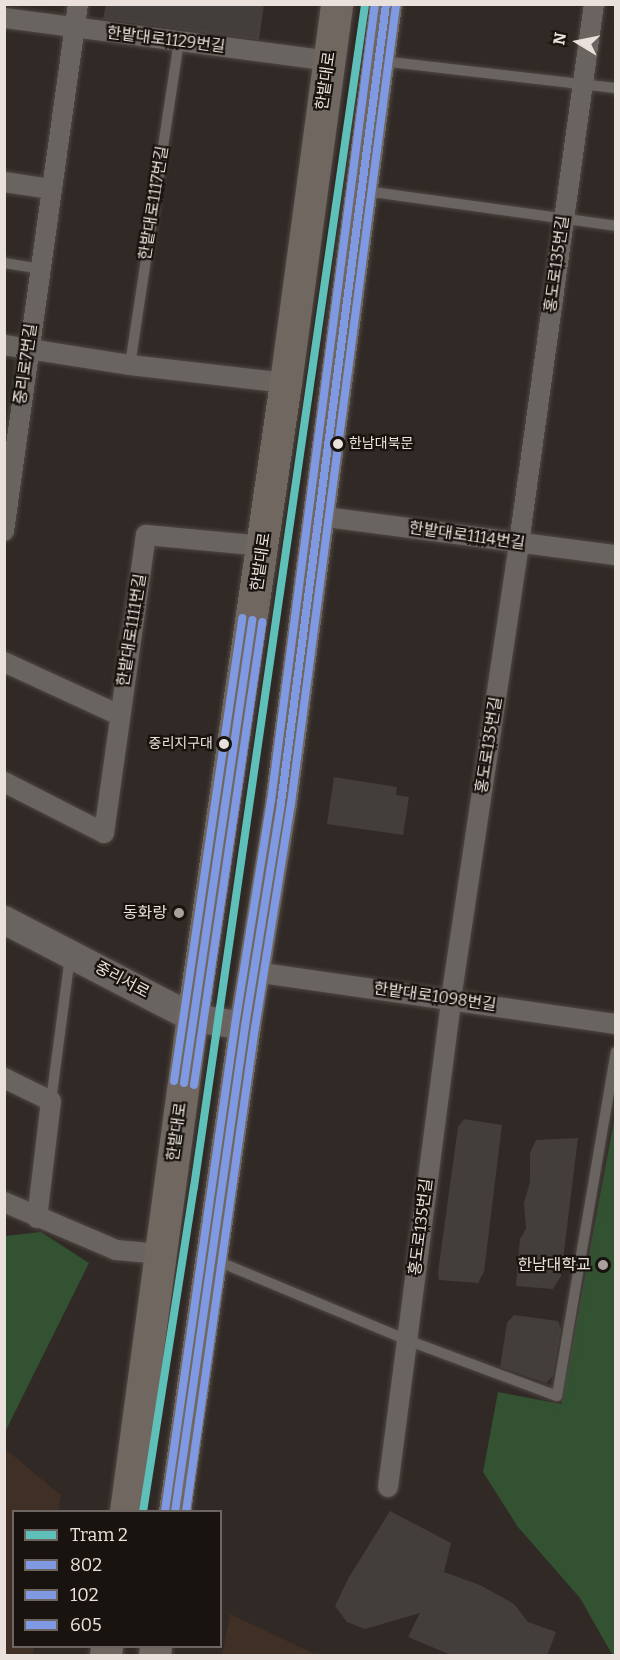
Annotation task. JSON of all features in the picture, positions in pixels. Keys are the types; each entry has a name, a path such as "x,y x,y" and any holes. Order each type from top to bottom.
{"main road":[{"name":"한밭대로","path":"126,1510 193,1018 263,546 337,4"},
{"path":"175,1510 245,1026 281,803 386,4"},
{"name":"중리서로","path":"4,920 71,952 193,1018 245,1026"}],"street":[{"name":"중리로7번길","path":"4,531 7,488 78,4"},
{"name":"홍도로135번길","path":"388,1487 451,999 519,543 594,4"},
{"name":"한밭대로1129번길","path":"4,18 328,62"},
{"path":"4,182 51,189"},
{"path":"4,345 130,364 286,383"},
{"name":"한밭대로1114번길","path":"318,516 615,555"},
{"name":"한밭대로1111번길","path":"119,716 146,535 263,546"},
{"path":"4,662 119,716 104,833 4,782"},
{"name":"한밭대로1098번길","path":"255,972 615,1024"},
{"path":"4,1078 51,1101 37,1218"},
{"path":"4,1202 116,1250 161,1254"}],"lane":[{"name":"한밭대로1117번길","path":"130,364 179,42"},
{"path":"379,60 615,88"},
{"path":"361,190 615,226"},
{"path":"4,263 40,269"},
{"path":"51,1101 71,952"},
{"path":"211,1258 407,1340 557,1396 615,1052"}],"shaded area":[{"path":"4,1448 61,1495 58,1510 12,1510 12,1648 34,1648 33,1655 5,1655"},
{"path":"230,1614 317,1655 222,1655"}],"green space":[{"name":"한남대학교","path":"615,1115 616,1655 613,1656 580,1598 518,1527 483,1472 498,1392 561,1404"},
{"path":"41,1232 89,1263 6,1430 5,1236"}],"building":[{"path":"106,4 264,4 259,40 103,19"},
{"path":"334,777 397,787 396,795 409,797 403,835 327,824"},
{"path":"464,1119 502,1125 484,1272 478,1283 439,1280 438,1272 458,1127"},
{"path":"578,1138 561,1276 553,1289 516,1286 520,1239 526,1229 524,1203 530,1182 530,1153 536,1140"},
{"path":"514,1315 558,1321 561,1330 553,1376 546,1383 500,1367 507,1323"},
{"path":"390,1511 451,1543 444,1572 480,1585 514,1604 528,1622 556,1632 547,1656 451,1655 408,1637 420,1613 365,1629 347,1622 335,1606 348,1579"}],"tram line":[{"name":"2","path":"143,1510 194,1187 365,4"}],"transit line":[{"name":"605","path":"165,1510 235,1025 271,801 375,4"},
{"name":"802","path":"175,1510 245,1026 281,803 386,4"},
{"name":"102","path":"186,1510 255,1028 291,804 396,5"},
{"name":"605","path":"174,1081 242,618"},
{"name":"802","path":"184,1083 252,620"},
{"name":"102","path":"194,1085 262,622"}],"place":[{"name":"한남대북문","path":"338,444"},
{"name":"중리지구대","path":"224,744"},
{"name":"동화랑","path":"179,913"},
{"name":"한남대학교","path":"603,1265"}]}
